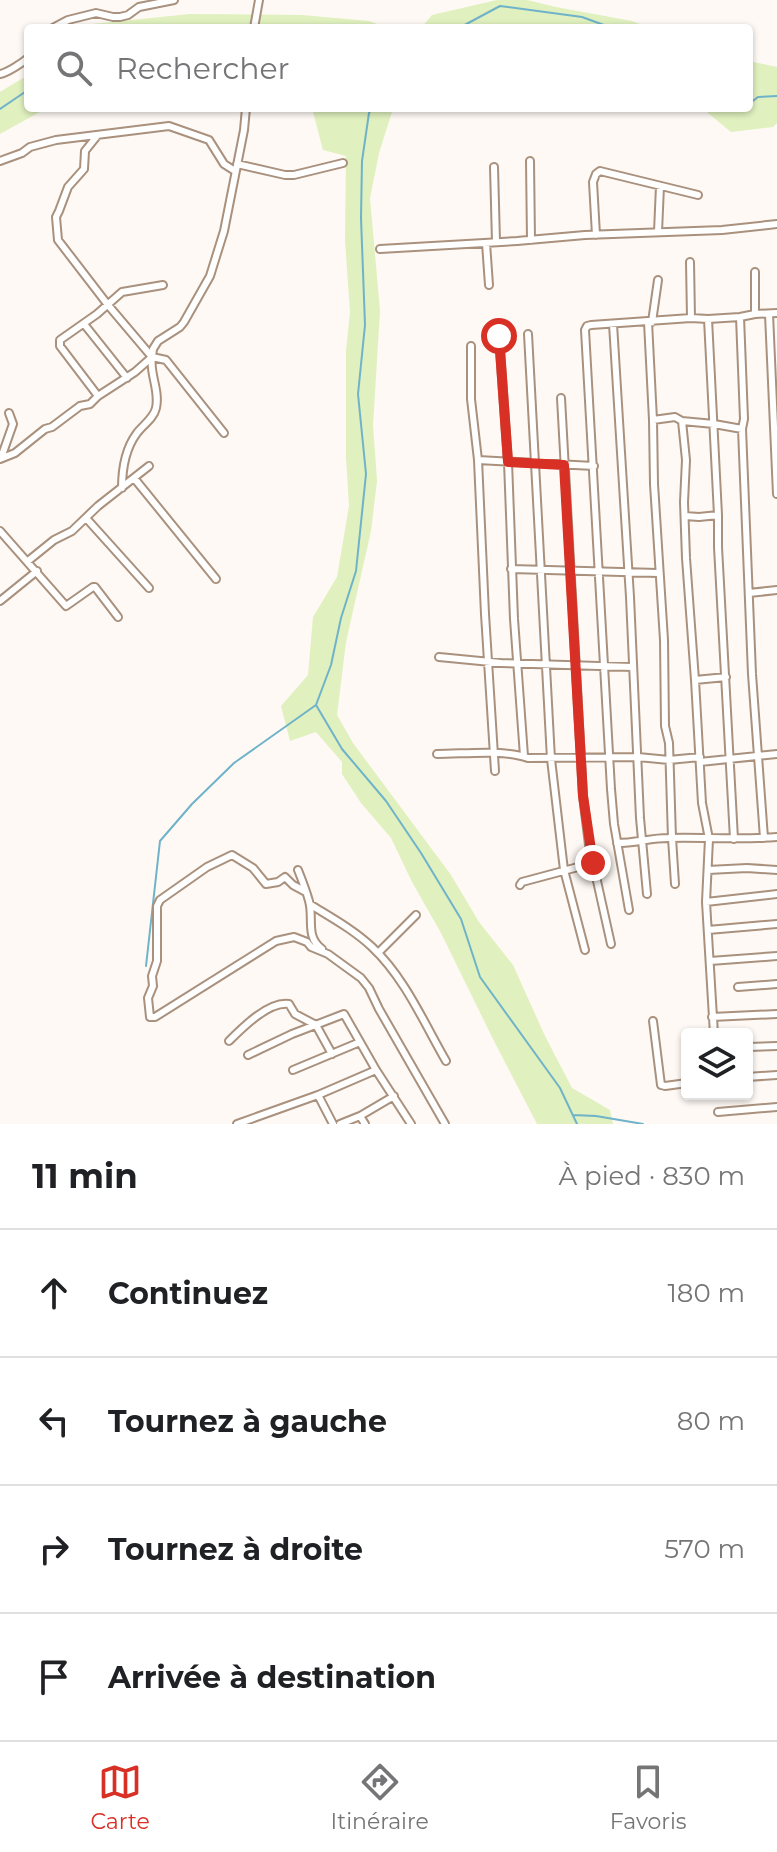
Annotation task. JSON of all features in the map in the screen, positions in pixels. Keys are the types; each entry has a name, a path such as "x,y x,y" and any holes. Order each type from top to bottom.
{"street":[{"path":"58,24 96,13 120,17 139,7 174,0"},
{"path":"255,24 259,0"},
{"path":"0,74 24,60"},
{"path":"122,488 123,462 137,432 156,410 156,387 151,364 153,349 158,341 184,322 210,276 224,231 245,112"},
{"path":"0,161 30,147 56,140 169,126 209,140 224,164 236,168 294,175 343,163"},
{"path":"97,136 85,151 84,169 68,187 56,217 58,240 152,357 166,360 224,433"},
{"path":"530,161 531,240"},
{"path":"494,167 496,242"},
{"path":"596,235 593,182 600,171 698,195"},
{"path":"658,232 660,186"},
{"path":"380,249 722,230 777,224"},
{"path":"486,243 489,285"},
{"path":"690,262 691,318"},
{"path":"755,272 755,314"},
{"path":"658,280 650,322 654,484 675,884"},
{"path":"98,396 59,343 60,340 122,292 163,285"},
{"path":"629,910 611,789 587,326 773,313 777,494"},
{"path":"740,317 752,674 764,838"},
{"path":"708,319 734,839"},
{"path":"84,324 127,378"},
{"path":"613,324 647,894"},
{"path":"528,334 551,759 564,870 585,950"},
{"path":"499,336 524,756"},
{"path":"471,346 471,399 478,460 495,771"},
{"path":"1,459 15,453 80,406 90,404 152,357"},
{"path":"561,398 584,805 611,944"},
{"path":"1,459 13,425 9,413"},
{"path":"653,420 668,416 682,421 742,429"},
{"path":"682,421 686,460 686,558 702,803 709,839 706,902 713,1028"},
{"path":"478,460 594,466"},
{"path":"28,561 54,540 72,531 149,466"},
{"path":"134,478 216,579"},
{"path":"685,516 718,515"},
{"path":"86,518 149,588"},
{"path":"0,531 66,606 95,587 118,617"},
{"path":"511,569 658,573"},
{"path":"0,601 37,571"},
{"path":"749,593 777,590"},
{"path":"439,657 517,664 632,667"},
{"path":"695,680 726,677"},
{"path":"437,754 700,760 777,754"},
{"path":"617,843 672,838 777,837"},
{"path":"306,892 285,877 266,884 253,868 232,855 207,867 160,900 157,906 157,961 148,998 150,1017 281,939 292,937 307,942 343,964 369,988 445,1124"},
{"path":"520,885 593,863"},
{"path":"298,870 311,905 310,926 317,945 341,958 343,964"},
{"path":"708,870 777,870"},
{"path":"706,902 777,894"},
{"path":"311,905 350,929 378,953 409,993 446,1061"},
{"path":"378,953 416,915"},
{"path":"708,930 777,924"},
{"path":"710,961 777,956"},
{"path":"738,987 777,984"},
{"path":"229,1041 254,1019 281,1003 289,1004 295,1014 316,1025 332,1054"},
{"path":"248,1055 344,1014 411,1124"},
{"path":"712,1017 777,1014"},
{"path":"653,1021 661,1085 681,1084"},
{"path":"293,1070 360,1042"},
{"path":"753,1047 777,1046"},
{"path":"237,1124 376,1070"},
{"path":"753,1077 777,1075"},
{"path":"318,1095 333,1124"},
{"path":"340,1124 394,1096"},
{"path":"718,1112 777,1107"},
{"path":"360,1116 365,1124"}],"green space":[{"path":"497,0 527,0 640,24 424,24 432,15"},
{"path":"190,14 302,15 377,24 92,24"},
{"path":"753,62 777,67 777,123 773,127 731,132 707,112 753,112"},
{"path":"24,77 24,112 40,112 0,134 0,92"},
{"path":"313,112 392,112 379,153 370,198 380,311 373,425 377,481 371,531 346,642 337,715 353,743 451,875 479,922 513,965 572,1088 610,1110 613,1124 537,1124 391,838 361,803 342,774 342,762 316,732 290,741 281,706 308,675 313,617 337,577 349,506 346,351 350,312 345,240 346,156 323,150"}],"waterway":[{"path":"466,24 500,6 582,17 601,24"},
{"path":"0,109 24,93"},
{"path":"753,101 758,97 777,96"},
{"path":"370,112 362,161 365,325 358,394 366,474 356,571 341,618 331,665 316,705 342,749 386,801 421,853 461,919 480,977 560,1088 577,1124"},
{"path":"146,966 160,841 234,763 316,705"},
{"path":"573,1115 643,1124"}],"route":[{"path":"499,336 508,462 564,465 583,796 593,863"}]}
